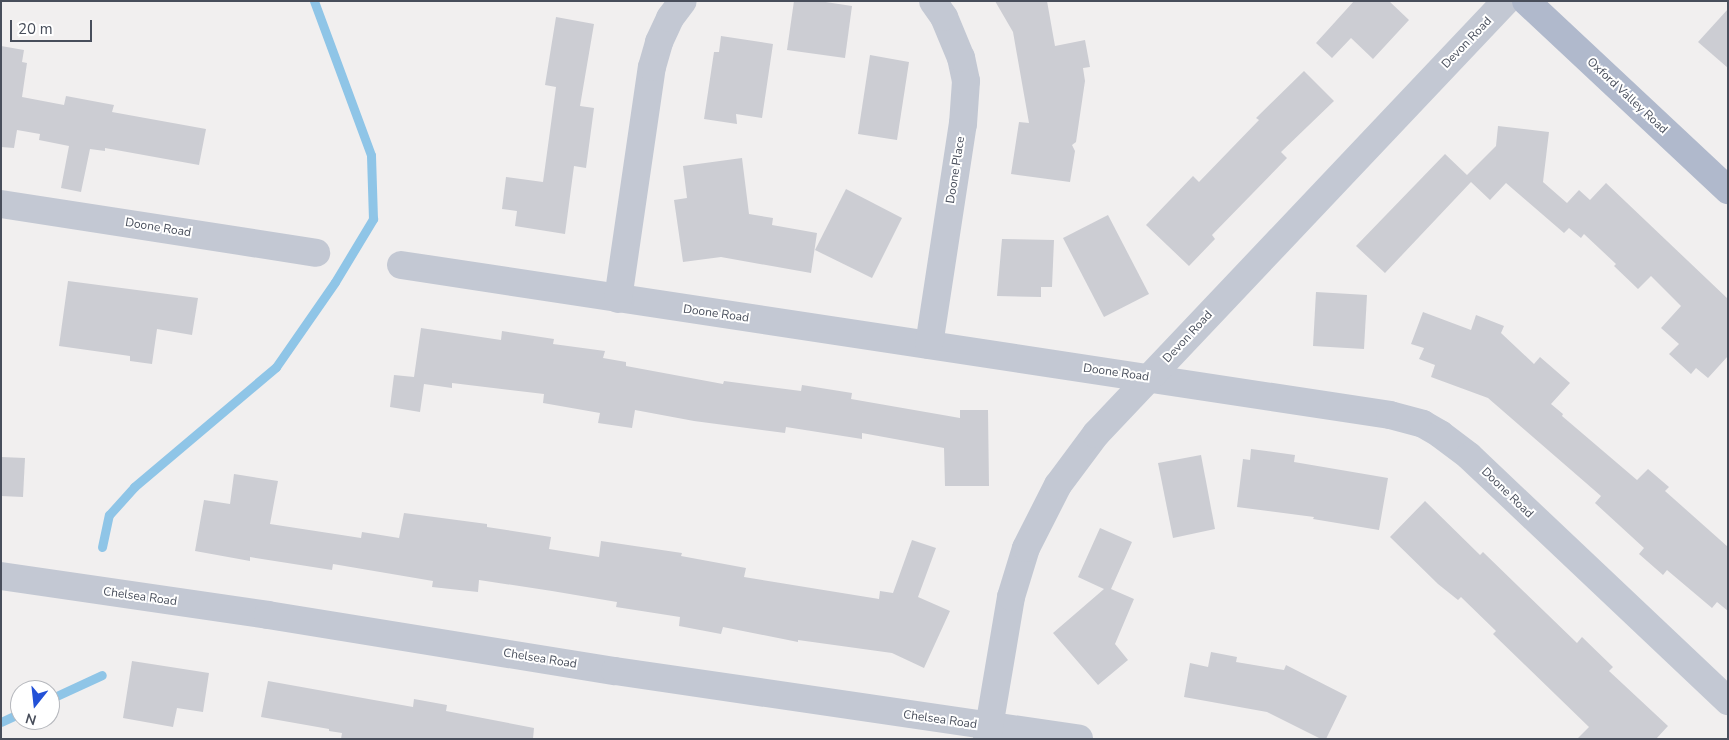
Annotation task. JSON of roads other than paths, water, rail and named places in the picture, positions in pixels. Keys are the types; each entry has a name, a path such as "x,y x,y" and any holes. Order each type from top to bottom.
{"main road":[{"name":"Oxford Valley Road","path":"1526,1 1728,190"}],"street":[{"path":"618,299 652,67 659,42 670,18 683,1"},
{"name":"Doone Place","path":"929,345 963,124 966,81 944,17 933,1"},
{"name":"Devon Road","path":"988,733 1011,597 1026,548 1038,520 1058,485 1096,434 1506,1"},
{"name":"Doone Road","path":"1,204 316,253"},
{"name":"Doone Road","path":"401,265 1390,415 1423,424 1469,456 1728,700"},
{"name":"Chelsea Road","path":"1,576 988,733 1079,739"}],"waterway":[{"path":"102,547 109,515 134,487 276,367 335,282 373,219 371,155 314,1"},
{"path":"60,694 102,675"},
{"path":"1,722 10,718"}]}
